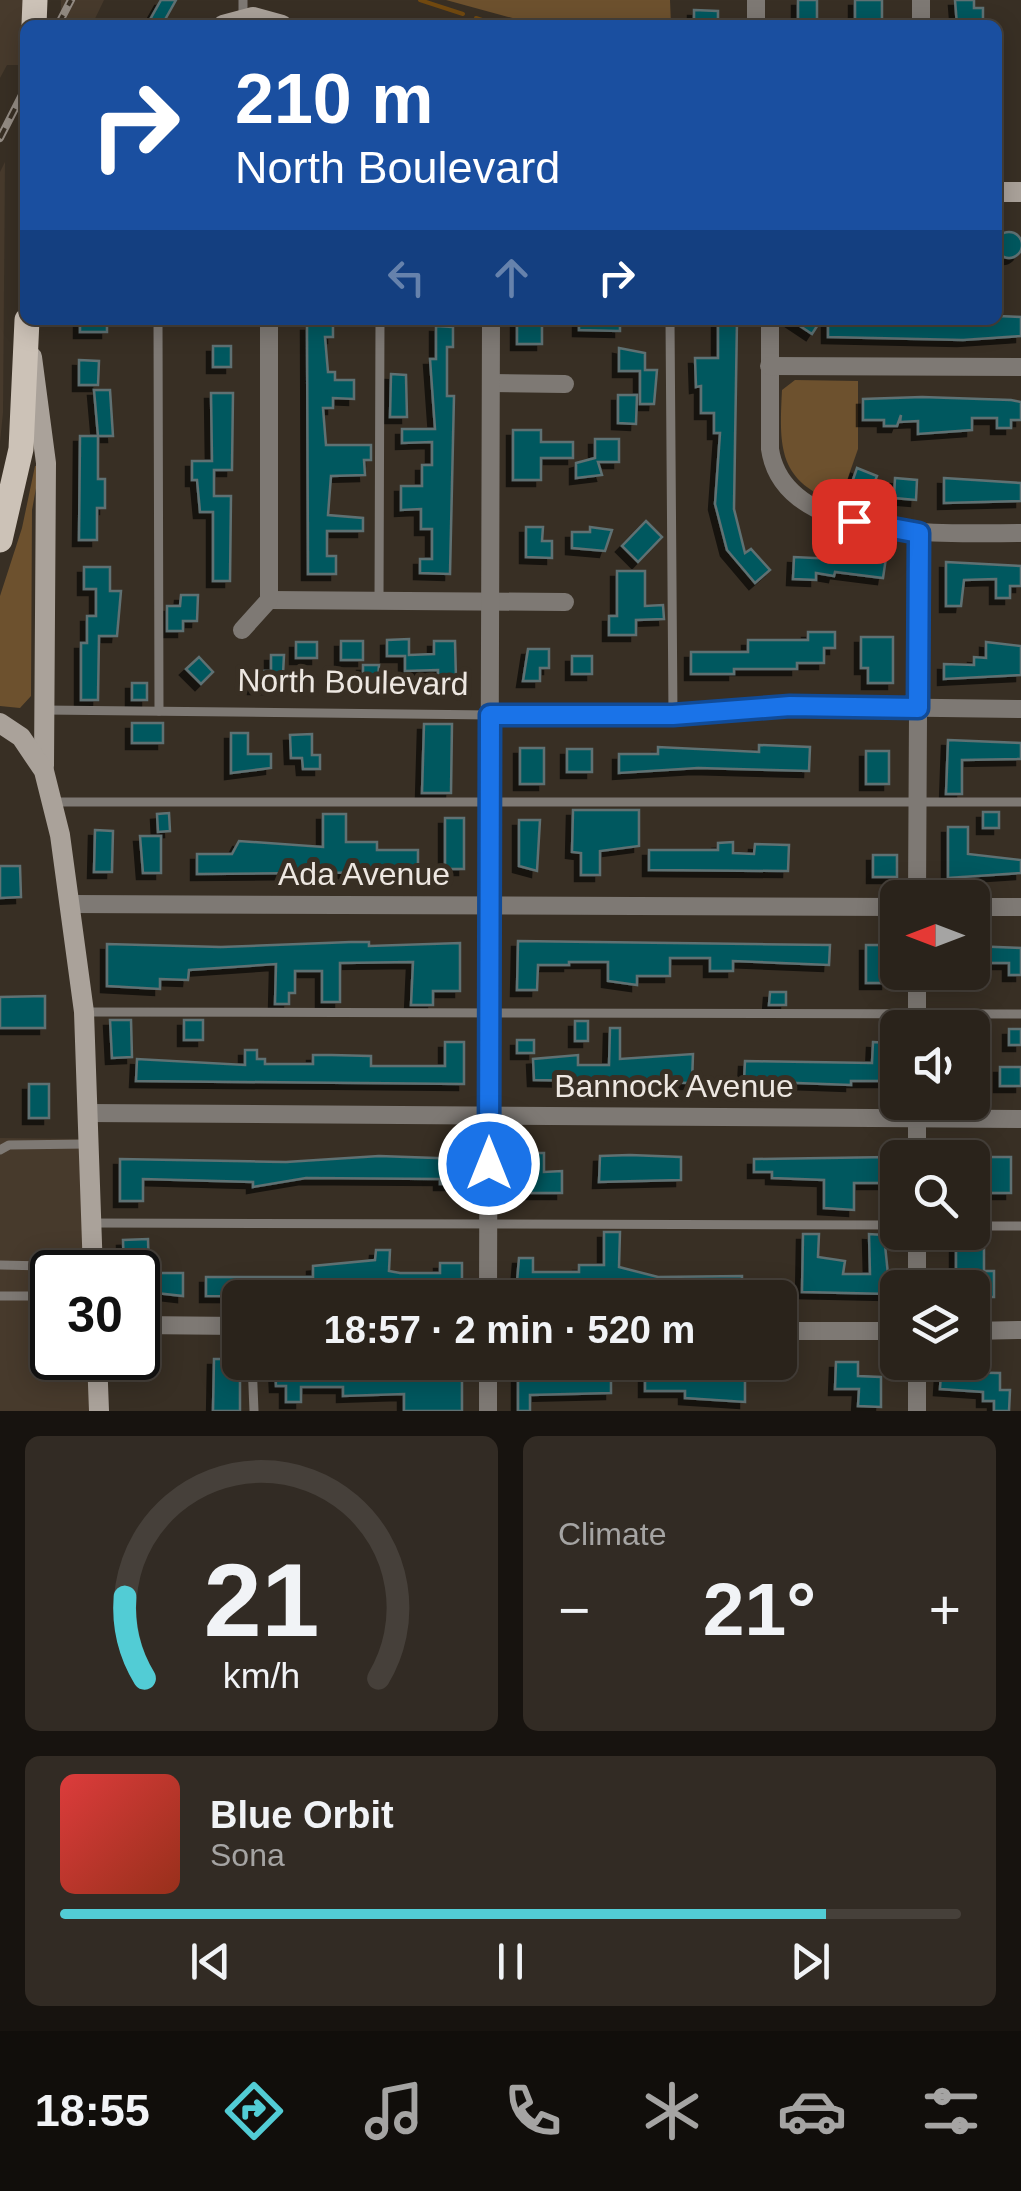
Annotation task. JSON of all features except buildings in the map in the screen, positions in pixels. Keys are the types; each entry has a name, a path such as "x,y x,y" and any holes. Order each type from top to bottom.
{"main road":[{"path":"0,540 21,449 27,325"}],"street":[{"path":"243,9 270,20"},
{"path":"27,325 46,464 44,771 60,836 84,1012 92,1250"},
{"path":"242,630 269,600 269,325"},
{"path":"488,1280 491,325"},
{"path":"770,325 770,450 782,484 814,507 854,521 919,533 1021,533"},
{"path":"769,366 1021,367"},
{"path":"491,383 565,384"},
{"path":"917,880 919,533"},
{"path":"269,600 566,602"},
{"name":"North Boulevard","path":"490,715 673,715 790,706 1021,708"},
{"path":"0,723 21,737 44,771"},
{"name":"Ada Avenue","path":"70,904 880,907"},
{"path":"990,907 1021,907"},
{"name":"Bannock Avenue","path":"87,1113 489,1118 880,1111"},
{"name":"Bannock Avenue","path":"990,1116 1021,1119"},
{"path":"160,1325 222,1326"},
{"path":"990,1330 1021,1330"},
{"path":"797,1331 880,1331"},
{"path":"98,1380 99,1411"},
{"path":"488,1380 488,1411"},
{"path":"917,1411 918,1380"}],"lane":[{"path":"158,325 159,711"},
{"path":"378,602 380,325"},
{"path":"670,325 673,715"},
{"name":"North Boulevard","path":"43,710 490,715"},
{"path":"52,802 1021,802"},
{"path":"84,1012 490,1013 880,1020"},
{"path":"990,1016 1021,1014"},
{"path":"0,1150 9,1145 88,1144"},
{"path":"91,1224 880,1225"},
{"path":"990,1226 1021,1226"},
{"path":"0,1265 30,1267"},
{"path":"0,1296 30,1296"},
{"path":"253,1380 254,1411"}],"shaded area":[{"path":"0,0 25,0 24,20 20,20 20,65 7,65 0,78"},
{"path":"61,0 104,0 94,20 61,20"},
{"path":"446,0 670,0 671,20 520,20"},
{"path":"5,162 3,413 0,442 0,172"},
{"path":"795,380 858,381 858,449 839,503 804,485 786,460 781,429 782,390"},
{"path":"35,466 40,466 32,510 31,696 20,708 0,706 0,596 22,528"},
{"path":"0,1138 88,1139 92,1250 30,1250 30,1380 98,1380 99,1411 0,1411"}],"waterway":[{"path":"420,0 463,14"},
{"path":"476,18 482,20"}],"railway":[{"path":"61,20 71,0"},
{"path":"0,138 20,99"}],"route":[{"path":"489,1164 490,715 673,715 790,706 918,708 919,533 854,521"}]}
